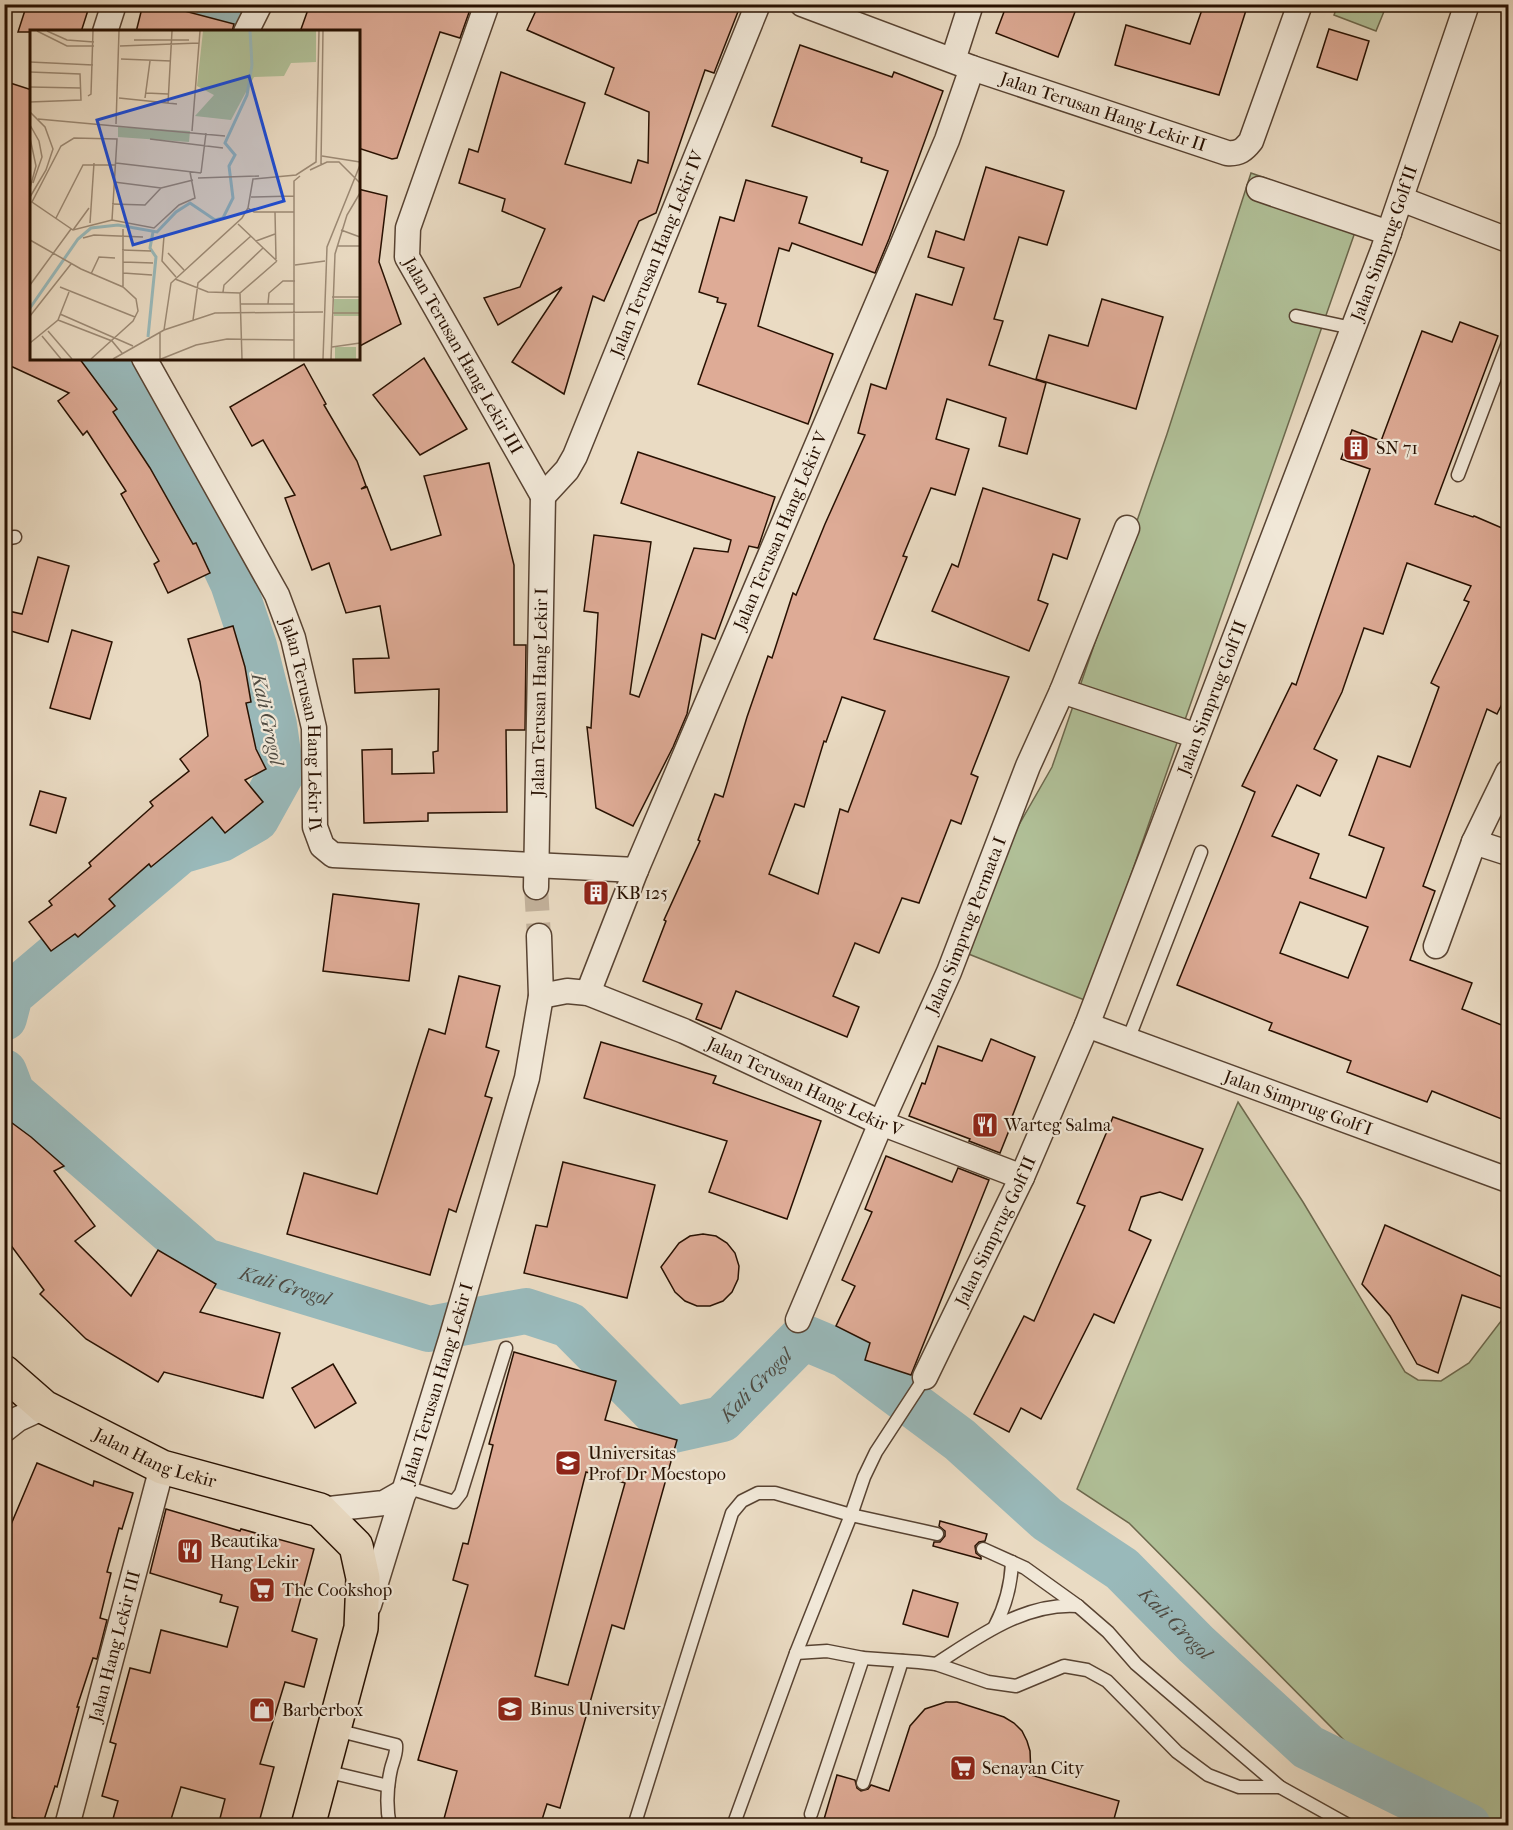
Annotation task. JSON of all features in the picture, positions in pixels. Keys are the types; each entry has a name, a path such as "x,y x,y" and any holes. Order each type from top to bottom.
{"main road":[{"name":"Jalan Hang Lekir","path":"4,1372 44,1407 162,1467 320,1510 356,1546 363,1578 361,1628"},
{"name":"Jalan Terusan Hang Lekir I","path":"308,1826 361,1628"}],"street":[{"path":"106,30 114,4"},
{"path":"247,30 260,4"},
{"name":"Jalan Terusan Hang Lekir III","path":"487,4 408,228 407,257 543,496"},
{"name":"Jalan Terusan Hang Lekir IV","path":"543,496 567,470 575,456 758,4"},
{"name":"Jalan Terusan Hang Lekir II","path":"802,4 962,64 1227,153 1236,154 1251,141 1300,4"},
{"path":"962,64 971,4"},
{"name":"Jalan Simprug Golf II","path":"925,1377 1022,1177 1087,1025 1389,233 1467,4"},
{"name":"Jalan Terusan Hang Lekir V","path":"588,993 636,870 942,151 962,64"},
{"path":"1259,189 1389,233"},
{"path":"1401,199 1509,240"},
{"name":"Jalan Terusan Hang Lekir II","path":"145,360 277,595 293,638 314,728 315,827 322,846 333,855 536,876 636,870"},
{"name":"Jalan Terusan Hang Lekir I","path":"536,876 543,496"},
{"name":"Jalan Simprug Permata I","path":"798,1320 949,972 1028,766 1062,691 1127,528"},
{"path":"1062,691 1197,736"},
{"path":"1436,946 1474,842 1509,772"},
{"path":"1474,842 1509,853"},
{"name":"Jalan Terusan Hang Lekir I","path":"361,1628 406,1489 527,1078 541,996 538,936"},
{"name":"Jalan Terusan Hang Lekir V","path":"541,996 567,991 588,993 684,1031 882,1123 1022,1177"},
{"name":"Jalan Simprug Golf I","path":"1087,1025 1509,1180"},
{"path":"4,1430 18,1419 44,1407"},
{"name":"Jalan Hang Lekir III","path":"67,1826 162,1467"},
{"name":"Jalan Hang Lekir","path":"320,1510 384,1503 406,1489"}],"lane":[{"path":"1296,316 1352,328"},
{"path":"1458,475 1509,343"},
{"path":"1128,1040 1201,852"},
{"path":"406,1489 454,1502 458,1499 506,1348"},
{"path":"733,1826 796,1653 864,1477 894,1423 925,1377"},
{"path":"634,1826 732,1513 742,1501 758,1493 775,1493 850,1515 936,1534"},
{"path":"983,1549 1025,1568 1078,1606 1108,1632 1136,1664 1280,1787 1350,1826"},
{"path":"996,1626 1012,1582 1012,1562"},
{"path":"936,1664 996,1626 1051,1608 1064,1605 1078,1606"},
{"path":"796,1653 827,1651 862,1658 936,1664 988,1682 1016,1686 1064,1666 1087,1670 1107,1681 1178,1752 1208,1775 1239,1787 1280,1787"},
{"path":"811,1814 862,1658"},
{"path":"864,1783 902,1661"},
{"path":"335,1729 396,1746 388,1786 387,1811 390,1826"},
{"path":"323,1770 388,1786"}],"green space":[{"path":"1338,4 1374,5 1385,9 1376,31 1334,15"},
{"path":"1251,173 1362,212 1087,1001 966,953 1012,837 1052,767 1167,434"},
{"path":"1238,1102 1303,1202 1405,1372 1418,1380 1441,1381 1469,1363 1508,1312 1508,1825 1428,1825 1129,1523 1077,1489"}],"building":[{"path":"27,4 90,4 82,30 18,32"},
{"path":"143,4 158,4 234,24 232,30 136,30"},
{"path":"310,4 472,4 460,38 440,32 397,158 392,159 360,149 360,30 301,30"},
{"path":"539,4 741,4 714,73 705,70 656,213 639,221 604,301 593,296 564,394 512,362 562,287 498,325 484,298 520,287 545,229 502,211 505,199 459,183 469,149 478,152 501,72 585,103 565,164 631,183 638,160 648,163 649,112 605,94 614,68 527,30"},
{"path":"1007,4 1078,4 1058,57 996,33"},
{"path":"1204,4 1248,4 1219,95 1115,65 1126,25 1190,44"},
{"path":"1329,29 1369,41 1357,80 1317,67"},
{"path":"800,45 892,77 894,72 943,91 875,273 792,243 789,251 779,248 758,326 833,354 808,424 698,384 726,304 717,302 718,298 699,292 720,217 734,221 746,180 807,197 799,223 862,245 888,171 861,162 862,158 772,126"},
{"path":"4,81 30,89 30,360 80,360 117,409 113,412 150,468 193,544 196,543 210,573 168,593 154,564 159,561 121,494 126,491 87,431 83,435 58,401 69,393 4,363"},
{"path":"986,167 1064,191 1047,245 1019,237 994,319 1003,321 989,365 1046,383 1027,454 999,446 1006,418 947,399 936,439 969,449 955,495 931,488 903,556 907,557 874,639 1009,677 971,774 978,777 961,824 951,820 919,903 902,898 879,953 855,943 833,996 859,1007 847,1037 736,991 721,1029 696,1019 702,1004 643,981 666,921 664,920 700,841 698,840 715,794 723,797 747,717 768,656 772,658 793,593 796,595 865,435 858,433 871,384 886,389 916,294 952,305 964,268 928,257 936,231 964,240","holes":["842,697 885,711 848,812 840,809 818,894 769,874 795,804 804,807 824,741 826,742"]},
{"path":"360,189 387,196 379,262 401,324 360,346"},
{"path":"1102,299 1163,317 1136,409 1036,379 1049,335 1088,346"},
{"path":"1460,322 1498,336 1435,504 1474,516 1509,531 1509,690 1497,714 1487,709 1423,886 1435,891 1410,960 1472,983 1462,1009 1509,1028 1509,1122 1432,1091 1427,1102 1347,1072 1351,1061 1269,1030 1272,1023 1177,985 1255,792 1242,786 1292,683 1296,685 1370,469 1341,459 1352,430 1381,441 1422,331 1452,342","holes":["1407,563 1471,586 1464,600 1469,602 1431,683 1439,687 1410,767 1378,756 1349,835 1384,848 1366,898 1310,878 1319,854 1272,836 1297,785 1320,796 1337,760 1314,749 1342,692 1364,628 1383,634","1300,902 1368,927 1348,978 1280,953"]},
{"path":"424,358 467,429 420,455 373,395"},
{"path":"304,364 326,404 324,405 357,461 366,486 361,489 367,487 391,550 441,535 424,476 489,463 514,565 514,645 526,645 525,730 506,730 507,812 428,813 428,821 364,823 362,750 392,749 392,774 434,773 433,752 438,751 439,689 355,693 353,659 389,658 380,606 346,613 329,563 312,570 285,498 295,495 263,440 252,446 230,407"},
{"path":"638,452 775,497 758,548 749,546 715,639 702,634 687,714 633,826 596,808 587,727 591,728 598,613 584,611 594,535 651,542 630,694 639,697 694,548 728,552 731,540 621,503"},
{"path":"983,488 1080,519 1067,559 1053,554 1038,600 1048,604 1029,651 932,611 952,564 958,567"},
{"path":"38,557 69,566 48,642 4,629 4,610 22,614"},
{"path":"233,626 245,667 251,702 246,703 256,749 266,769 245,780 263,802 225,833 212,817 151,867 149,864 109,899 115,906 78,937 75,934 51,951 29,922 52,905 49,901 91,866 89,863 153,806 150,802 189,771 180,759 208,736 200,682 188,639"},
{"path":"72,630 112,642 90,719 50,708"},
{"path":"40,791 66,798 56,833 30,825"},
{"path":"333,894 419,904 409,981 323,971"},
{"path":"459,976 500,986 486,1047 499,1051 485,1096 492,1098 456,1212 449,1209 430,1275 287,1234 304,1173 377,1194 429,1029 445,1034"},
{"path":"991,1039 1035,1057 1000,1153 909,1116 922,1083 925,1084 938,1046 982,1061"},
{"path":"601,1042 716,1076 713,1083 821,1121 787,1219 709,1192 727,1141 584,1098"},
{"path":"4,1117 64,1166 54,1171 95,1226 75,1241 131,1296 158,1250 216,1284 200,1312 280,1333 263,1398 164,1372 158,1382 86,1339 40,1294 44,1290 4,1236"},
{"path":"1113,1117 1203,1149 1182,1200 1160,1192 1141,1197 1129,1230 1151,1240 1114,1323 1094,1314 1041,1419 1021,1408 1009,1432 974,1414 1024,1316 1034,1321 1085,1206 1077,1203"},
{"path":"886,1156 952,1182 958,1168 989,1180 911,1375 865,1360 870,1343 836,1326 855,1286 842,1280 872,1212 865,1209"},
{"path":"563,1162 655,1185 627,1298 524,1273 536,1225 547,1227"},
{"path":"1385,1225 1509,1280 1509,1311 1462,1295 1438,1373 1417,1364 1390,1316 1362,1284"},
{"path":"703,1234 716,1236 727,1243 735,1253 739,1266 738,1279 732,1292 723,1301 710,1306 697,1306 685,1301 675,1292 661,1267 679,1243 690,1236"},
{"path":"514,1352 616,1381 605,1420 677,1440 624,1629 612,1625 560,1808 547,1804 540,1826 442,1826 457,1771 418,1760 468,1585 453,1580 463,1543 468,1544 493,1445 489,1444","holes":["586,1472 625,1483 568,1685 535,1676"]},
{"path":"333,1364 356,1403 315,1428 292,1388"},
{"path":"37,1463 93,1486 94,1481 133,1493 122,1529 119,1528 107,1572 111,1573 100,1618 107,1620 97,1659 93,1658 77,1707 79,1707 57,1787 55,1786 42,1826 4,1815 4,1541"},
{"path":"166,1509 240,1531 241,1529 314,1549 292,1631 317,1639 304,1687 285,1682 260,1764 274,1767 258,1826 218,1826 225,1799 181,1787 169,1826 111,1826 118,1801 102,1796 116,1744 110,1742 130,1668 150,1673 161,1630 227,1647 238,1607 220,1602 222,1595 150,1573"},
{"path":"940,1521 987,1534 985,1541 975,1546 976,1553 981,1559 933,1546 934,1542 940,1542 945,1536 945,1531 939,1526"},
{"path":"913,1590 958,1603 948,1637 903,1624"},
{"name":"Senayan City","path":"946,1702 957,1702 1004,1717 1014,1723 1022,1731 1027,1741 1030,1751 1031,1775 1119,1801 1112,1826 822,1826 837,1775 855,1780 857,1788 861,1791 868,1789 871,1785 889,1791 910,1726 925,1709"}],"waterway":[{"name":"Kali Grogol","path":"214,30 226,4"},
{"name":"Kali Grogol","path":"4,1018 10,995 180,851 221,839 256,819 281,774 274,725 254,646 233,583 188,487 104,360"},
{"name":"Kali Grogol","path":"4,1072 12,1093 205,1261 429,1329 526,1311 569,1325 673,1430 722,1419 803,1337 846,1355 960,1440 1047,1519 1122,1569 1196,1644 1308,1747 1468,1826"}],"tunnel":[{"path":"536,887 539,936"}],"place":[{"name":"SN 71","path":"1356,448"},
{"name":"KB 125","path":"596,893"},
{"name":"Warteg Salma","path":"985,1125"},
{"name":"Universitas Prof Dr Moestopo","path":"568,1463"},
{"name":"Beautika Hang Lekir","path":"190,1551"},
{"name":"The Cookshop","path":"262,1590"},
{"name":"Binus University","path":"510,1709"},
{"name":"Barberbox","path":"262,1710"},
{"name":"Senayan City","path":"963,1768"}]}
